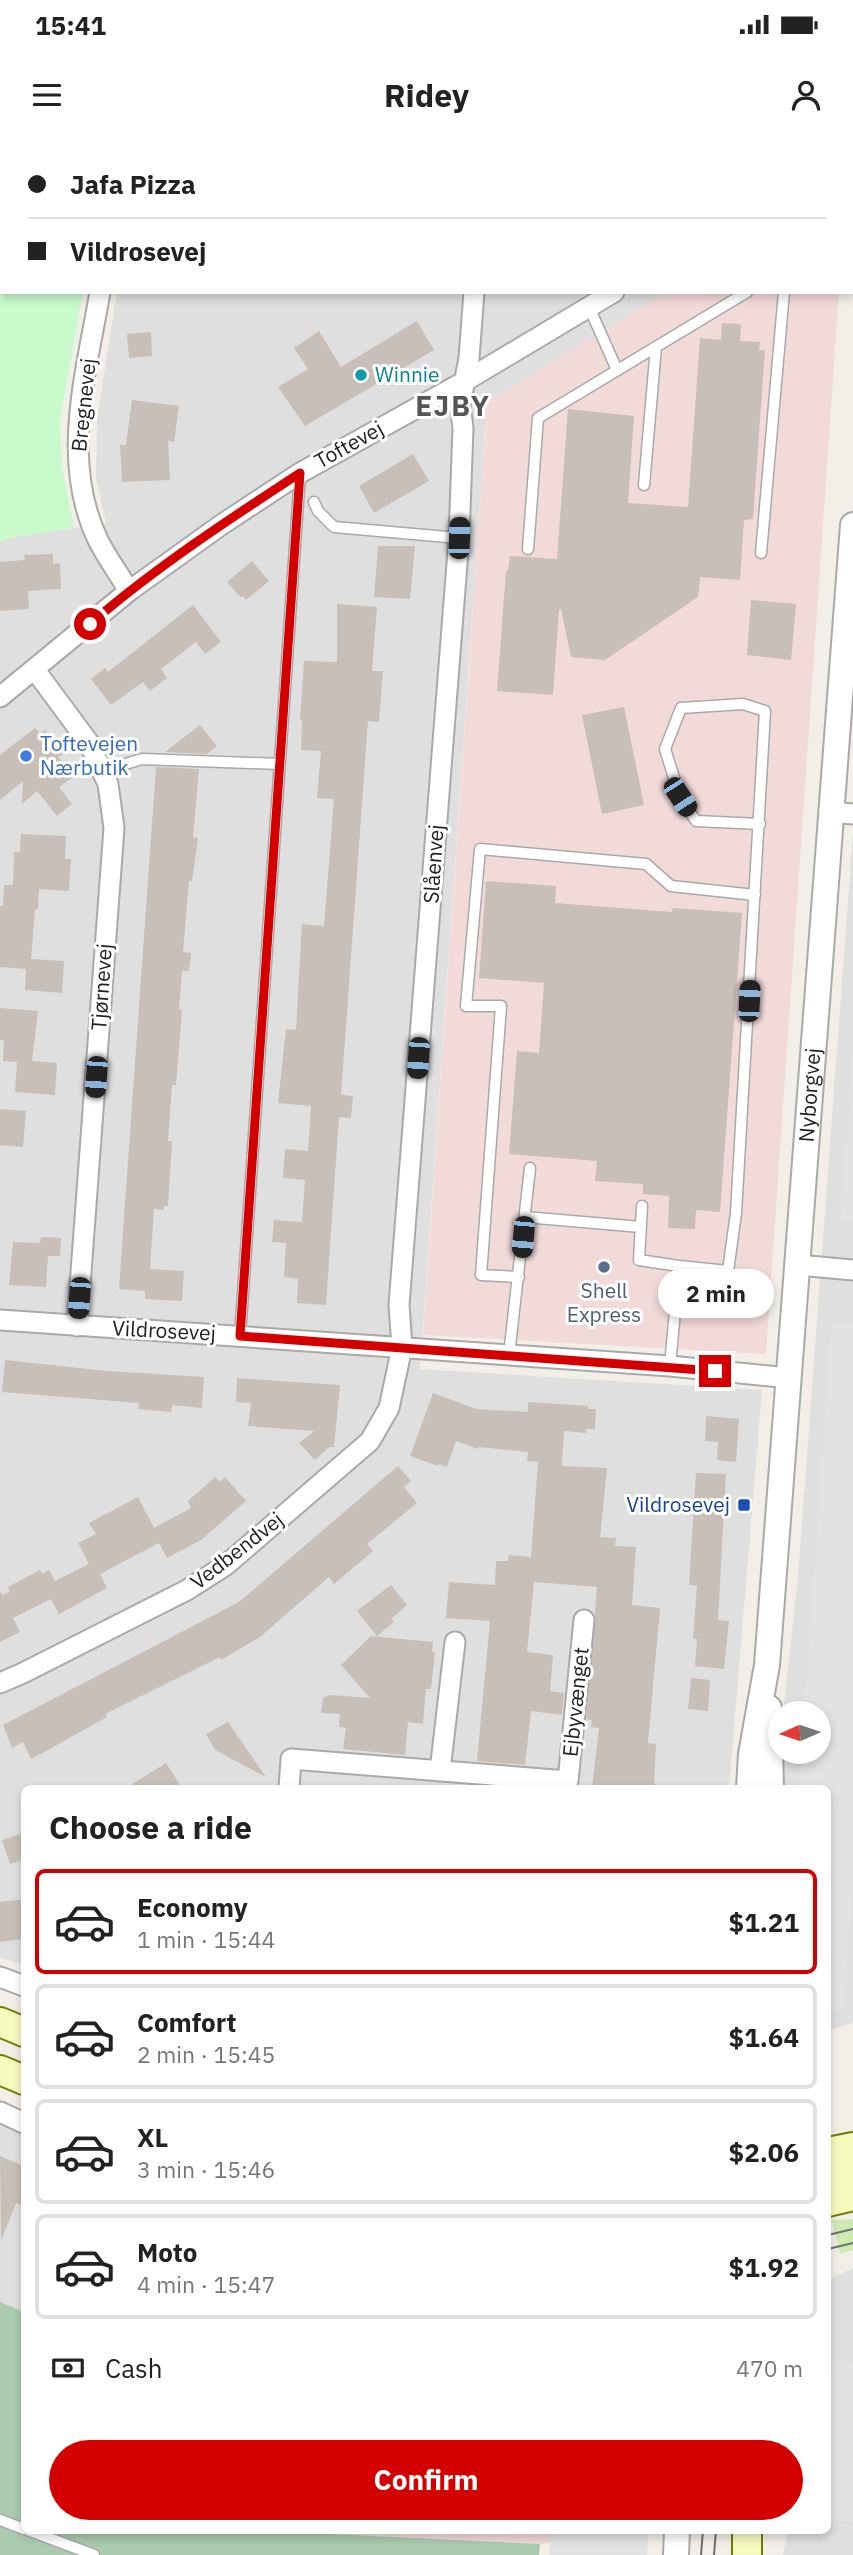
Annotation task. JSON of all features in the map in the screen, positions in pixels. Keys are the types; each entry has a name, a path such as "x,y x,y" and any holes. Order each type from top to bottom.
{"main road":[{"path":"0,2022 21,2031"},
{"path":"0,2070 21,2079"},
{"path":"831,2151 853,2147"},
{"path":"831,2180 847,2193"},
{"path":"747,2534 747,2555"}],"street":[{"name":"Bregnevej","path":"100,294 78,416 77,457 84,499 98,540 129,591"},
{"name":"Slåenvej","path":"402,1348 399,1305 459,538 463,428 460,405 474,294"},
{"name":"Toftevej","path":"0,697 129,591 221,524 300,473 465,381 611,294"},
{"name":"Nyborgvej","path":"749,1785 751,1754 767,1665 798,1265 842,813 853,525"},
{"name":"Tjørnevej","path":"35,670 89,743 108,784 114,828 78,1326"},
{"path":"798,1265 853,1270"},
{"name":"Vildrosevej","path":"0,1320 670,1366 789,1378"},
{"name":"Vedbendvej","path":"0,1682 187,1590 226,1565 370,1441 388,1408 402,1348"},
{"name":"Ejbyvænget","path":"289,1785 291,1759 568,1781 584,1620"},
{"path":"440,1771 455,1642"},
{"name":"Nyborgvej","path":"767,1665 771,1785"},
{"path":"0,1977 21,1985"},
{"path":"0,2112 21,2122"},
{"path":"676,2555 677,2534"},
{"path":"756,2555 759,2534"}],"lane":[{"path":"528,549 538,418 744,294"},
{"path":"761,553 784,294"},
{"path":"589,307 617,370"},
{"path":"644,485 656,347"},
{"path":"240,1336 300,473"},
{"path":"314,502 318,512 334,527 459,538"},
{"path":"642,1206 639,1260 728,1271 736,1213 760,824 765,711 743,704 681,708 665,749 680,797 696,821 760,824"},
{"path":"102,771 142,759 280,764"},
{"path":"519,1277 481,1275 501,1006 467,1006 480,849 646,864 671,886 755,895"},
{"path":"509,1355 530,1168"},
{"path":"525,1217 641,1227"},
{"path":"670,1366 679,1266"},
{"path":"0,2520 21,2528"},
{"path":"37,2534 94,2555"}],"shaded area":[{"path":"117,294 664,294 487,402 420,1369 762,1390 729,1785 21,1785 21,1964 0,1958 0,542 9,538 106,523 96,478 97,419"},
{"path":"664,294 839,294 766,1354 423,1335 487,402"},
{"path":"853,833 853,2023 831,2029 831,1785 778,1785 779,1764 831,1764 831,1701 784,1701 798,1577"},
{"path":"853,1050 853,1221 840,1220"},
{"path":"831,1323 853,1324 853,1882 844,2012 831,2011 831,1785 799,1785 801,1764 831,1764 831,1701 805,1701"},
{"path":"0,2125 21,2134 21,2311 0,2302"},
{"path":"853,2268 853,2555 783,2555 787,2534 831,2534 831,2279"},
{"path":"832,2361 853,2362 853,2522 831,2520"},
{"path":"332,2534 598,2534 540,2544"},
{"path":"551,2534 649,2534 647,2555 549,2555"}],"green space":[{"path":"0,294 83,294 60,421 62,466 74,528 9,538 0,542"},
{"path":"853,2219 853,2250 840,2254 832,2220"},
{"path":"0,2302 21,2311 21,2534 332,2534 540,2544 539,2555 0,2555"}],"building":[{"path":"417,321 434,350 305,426 278,387 308,369 294,348 319,331 341,367"},
{"path":"722,323 741,324 740,341 760,342 759,350 765,350 753,519 744,520 740,580 700,577 698,597 605,660 571,657 559,609 553,695 497,691 506,571 510,556 557,559 568,409 634,416 628,503 688,507 700,338 721,340"},
{"path":"151,332 152,356 129,358 127,334"},
{"path":"132,400 179,406 174,442 168,441 170,480 122,482 120,445 126,445"},
{"path":"413,454 429,481 374,513 359,486"},
{"path":"378,546 415,546 410,599 374,597"},
{"path":"53,554 53,564 60,563 61,589 28,591 29,609 0,611 0,562 25,560 24,555"},
{"path":"252,561 269,581 246,600 227,582"},
{"path":"751,600 796,604 791,660 747,655"},
{"path":"337,604 377,607 372,671 383,671 379,722 368,721 341,1095 353,1096 351,1118 339,1117 326,1305 297,1303 298,1279 284,1277 286,1243 272,1242 274,1220 302,1222 305,1180 283,1178 285,1149 308,1151 311,1106 278,1103 286,1029 296,1030 302,924 324,926 334,799 317,798 321,751 301,750 304,661 337,662"},
{"path":"193,605 221,642 205,654 196,642 161,669 167,678 150,691 143,682 111,705 91,679 105,668 108,672"},
{"path":"624,707 644,805 602,814 582,715"},
{"path":"200,725 217,746 207,754 165,752"},
{"path":"35,728 40,734 45,730 64,753 58,757 73,777 59,787 72,804 57,816 37,791 22,804 23,781 0,800 0,755"},
{"path":"156,767 199,769 193,837 198,838 192,881 189,881 183,952 191,953 189,971 182,971 176,1085 172,1085 168,1141 172,1141 168,1206 164,1206 164,1210 154,1209 150,1269 184,1271 182,1301 145,1299 145,1291 119,1289"},
{"path":"21,834 66,836 65,859 71,859 69,891 39,889 31,959 64,961 62,993 25,990 26,969 0,967 0,906 3,906 4,885 13,885 14,852 20,852"},
{"path":"486,881 556,886 555,903 672,912 673,908 742,913 720,1212 696,1210 695,1229 668,1228 669,1196 643,1194 643,1184 595,1181 597,1161 509,1154 517,1051 539,1053 544,983 479,978"},
{"path":"0,1008 38,1011 32,1061 57,1063 55,1095 15,1092 17,1062 3,1061 4,1040 0,1040"},
{"path":"0,1109 26,1111 23,1147 0,1145"},
{"path":"41,1237 61,1238 60,1256 48,1256 46,1287 9,1285 13,1242 40,1243"},
{"path":"5,1360 107,1371 204,1377 202,1408 172,1405 171,1412 138,1409 139,1403 2,1392"},
{"path":"237,1378 340,1385 334,1447 329,1447 315,1460 299,1443 314,1431 248,1426 251,1403 236,1402"},
{"path":"433,1393 476,1409 528,1412 528,1402 588,1406 588,1409 596,1409 595,1429 586,1429 586,1433 564,1431 562,1466 607,1468 600,1537 616,1538 615,1546 636,1547 632,1605 660,1608 648,1743 656,1744 654,1785 592,1785 599,1728 591,1727 592,1720 586,1719 597,1587 534,1582 527,1652 553,1655 550,1691 564,1693 562,1715 531,1711 525,1765 477,1761 490,1621 446,1618 449,1582 495,1585 496,1561 508,1561 509,1555 531,1557 538,1462 527,1461 528,1452 478,1449 456,1441 447,1467 410,1456"},
{"path":"706,1416 739,1419 736,1462 717,1460 718,1442 705,1441"},
{"path":"398,1466 411,1481 404,1487 417,1503 367,1544 373,1551 334,1584 329,1577 260,1637 221,1660 220,1657 105,1714 107,1717 31,1759 23,1742 12,1748 3,1725 239,1602"},
{"path":"696,1473 726,1474 718,1620 729,1621 724,1669 695,1666 697,1639 693,1639 697,1586 689,1585"},
{"path":"215,1477 220,1482 225,1477 246,1501 201,1540 167,1558 159,1543 100,1574 107,1588 59,1614 51,1599 13,1618 20,1632 0,1642 0,1591 2,1595 10,1592 8,1587 40,1570 42,1574 49,1570 55,1581 89,1564 78,1543 96,1534 89,1523 138,1497 154,1528 191,1508 188,1501"},
{"path":"391,1585 407,1605 391,1619 394,1622 377,1636 357,1611"},
{"path":"371,1636 433,1642 432,1652 435,1652 431,1689 426,1689 423,1724 408,1722 405,1755 343,1749 346,1728 339,1727 340,1714 321,1713 323,1698 330,1695 370,1698 341,1665"},
{"path":"691,1678 710,1680 708,1711 688,1709"},
{"path":"228,1722 266,1777 215,1750 206,1734"},
{"path":"166,1763 180,1785 131,1785"},
{"path":"21,1834 21,1860 10,1864 2,1840"},
{"path":"21,1899 21,1939 0,1942 0,1902"},
{"path":"0,2156 21,2165 21,2205 16,2203 1,2241"}],"tram line":[{"path":"831,2234 853,2229"},
{"path":"831,2248 853,2243"},
{"path":"701,2555 703,2534"},
{"path":"714,2555 716,2534"}],"place":[{"name":"Winnie","path":"361,375"},
{"name":"Toftevejen Nærbutik","path":"26,756"},
{"name":"Shell Express","path":"604,1267"},
{"name":"Vildrosevej","path":"744,1505"}],"district":[{"name":"EJBY","path":"453,406"}],"route":[{"path":"90,624 129,591 221,524 300,473 240,1336 715,1371"}]}
